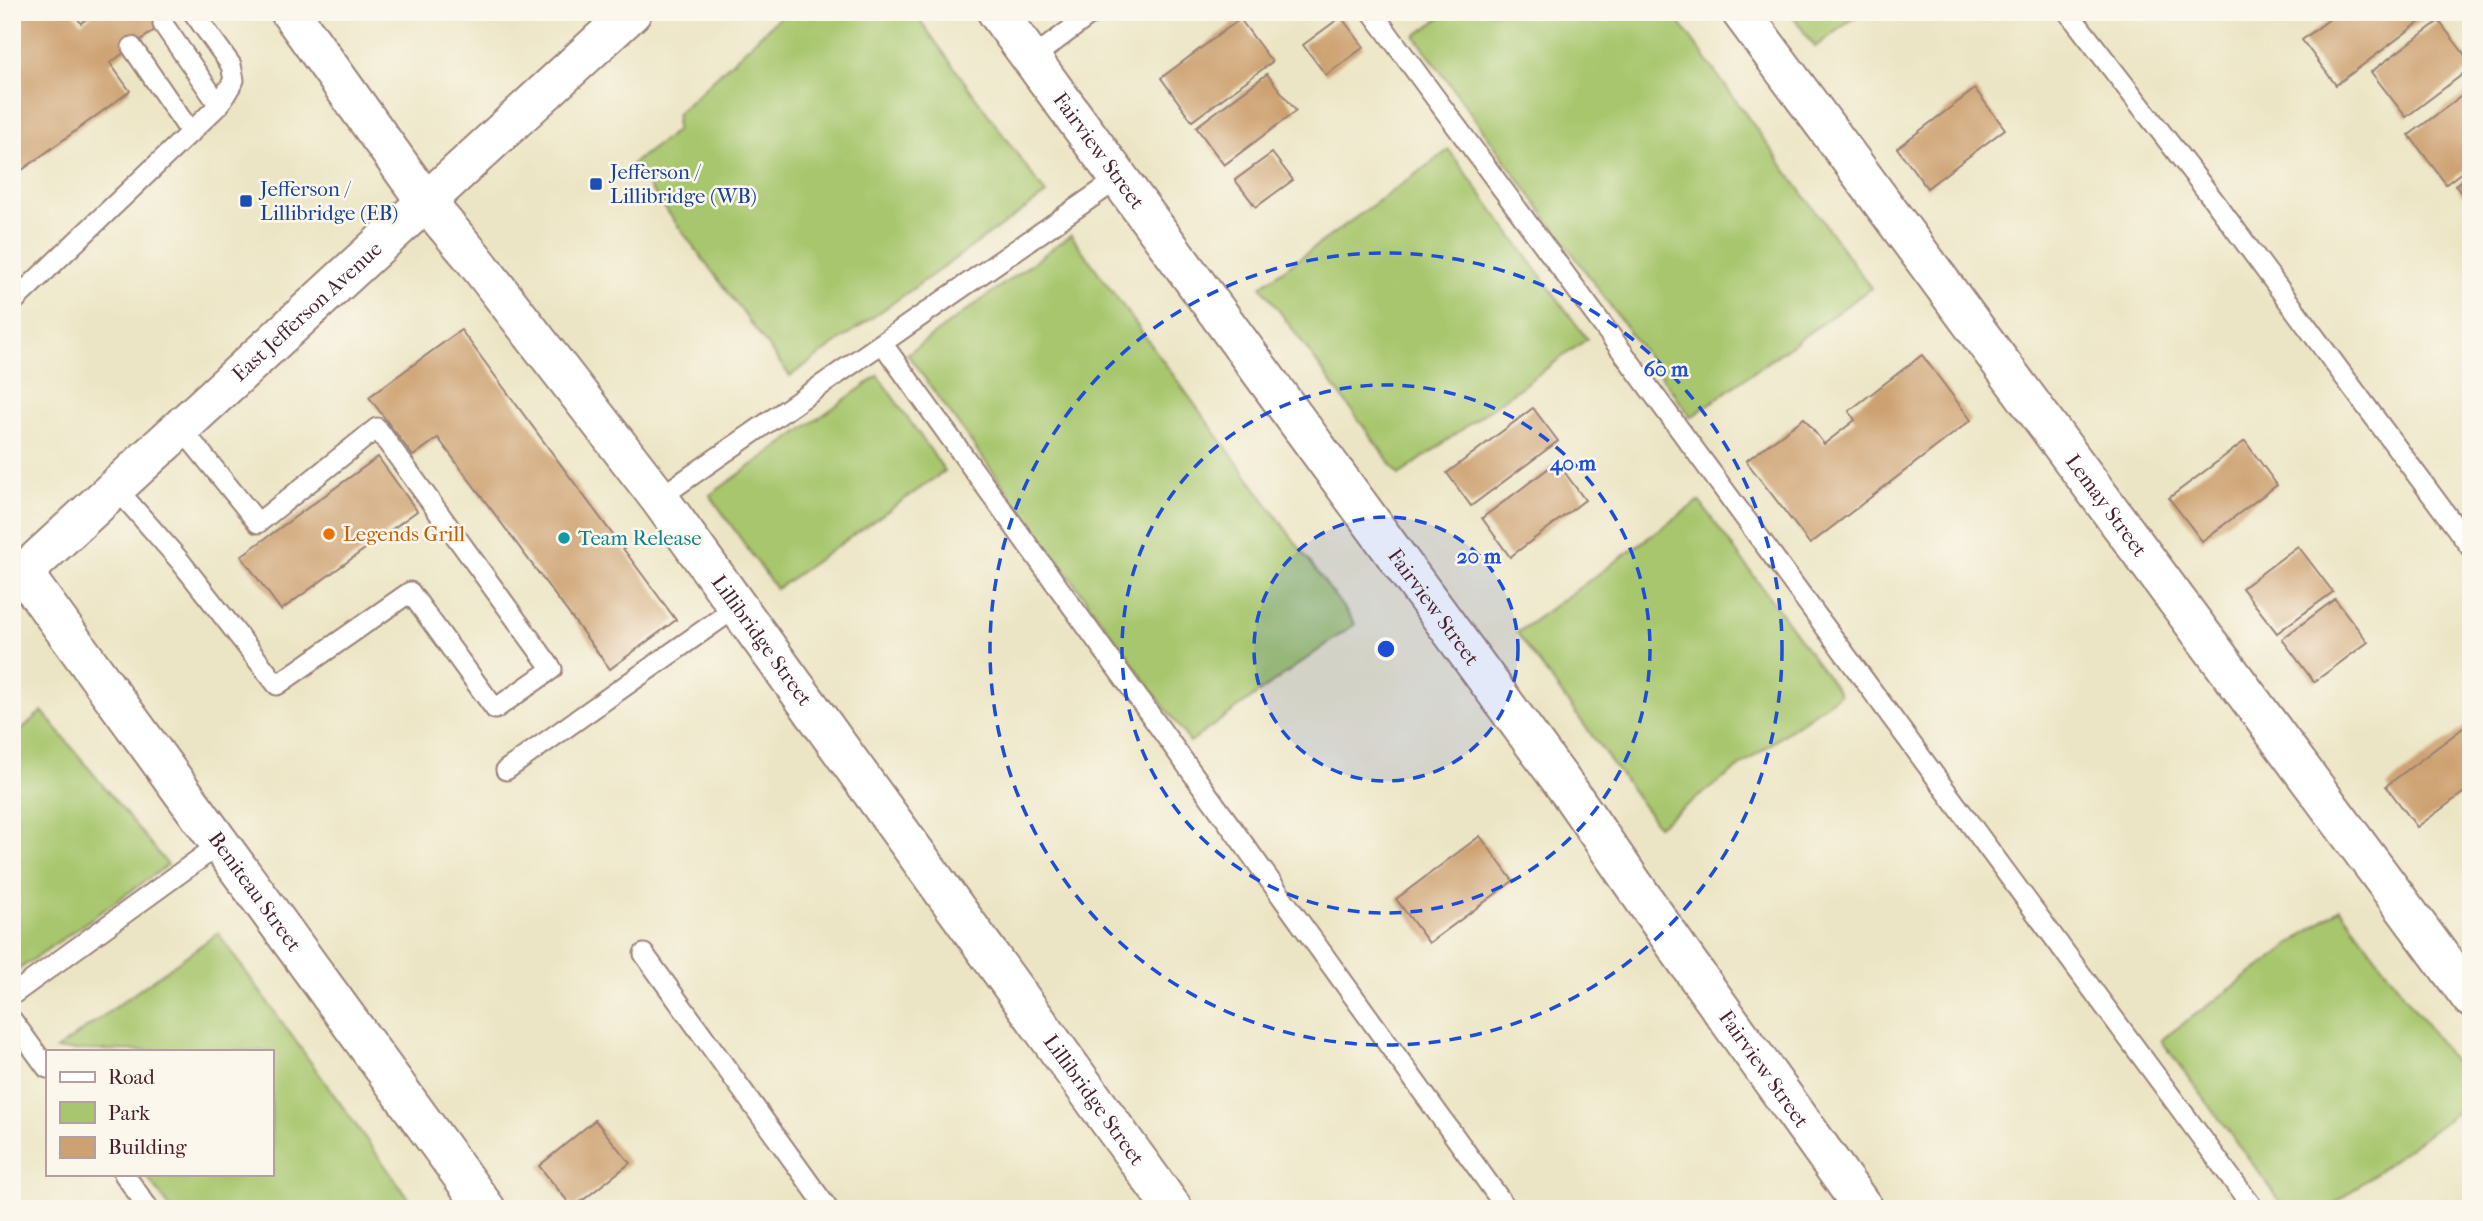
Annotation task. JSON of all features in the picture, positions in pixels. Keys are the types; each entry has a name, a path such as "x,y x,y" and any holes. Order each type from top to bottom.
{"street":[{"name":"Lillibridge Street","path":"290,12 426,202 481,268 659,498 1173,1209"},
{"name":"East Jefferson Avenue","path":"18,578 632,12"},
{"name":"Fairview Street","path":"997,12 1573,797 1864,1209"},
{"name":"Lemay Street","path":"1741,12 2471,998"},
{"name":"Beniteau Street","path":"18,578 220,844 486,1209"}],"lane":[{"path":"15,293 219,105 234,80 231,65 192,12"},
{"path":"1031,59 1094,12"},
{"path":"1372,12 2254,1209"},
{"path":"2068,12 2212,198 2471,548"},
{"path":"163,24 219,105"},
{"path":"132,47 191,133"},
{"path":"659,498 1118,180"},
{"path":"883,343 1507,1209"},
{"path":"116,488 180,561 277,685 410,592 495,709 552,669 377,428 258,523 181,428"},
{"path":"506,770 738,606"},
{"path":"12,995 220,844"},
{"path":"644,954 828,1209"},
{"path":"12,1020 46,1067"},
{"path":"125,1176 149,1209"}],"green space":[{"path":"785,12 914,12 1046,194 790,376 632,164 676,131 677,114"},
{"path":"1448,12 1672,12 1871,288 1691,417 1415,36"},
{"path":"1790,12 1862,12 1815,47"},
{"path":"1449,150 1587,339 1399,475 1261,286"},
{"path":"1071,235 1355,624 1190,742 907,354"},
{"path":"878,376 945,471 776,589 710,495"},
{"path":"1699,501 1840,694 1658,826 1517,633"},
{"path":"42,711 168,865 12,974 12,738"},
{"path":"2340,908 2471,1085 2471,1102 2327,1209 2286,1209 2161,1040"},
{"path":"218,933 416,1209 171,1209 146,1176 273,1176 273,1050 56,1050"}],"building":[{"path":"12,12 73,12 81,23 96,12 179,12 110,63 130,91 22,170 12,157"},
{"path":"2339,12 2433,12 2336,85 2302,40"},
{"path":"1341,17 1364,47 1326,75 1303,45"},
{"path":"1240,19 1272,62 1192,121 1161,78"},
{"path":"2439,21 2471,63 2471,68 2406,117 2371,72"},
{"path":"1267,74 1296,111 1224,165 1196,127"},
{"path":"1975,89 2005,129 1927,188 1897,148"},
{"path":"2471,89 2471,165 2446,184 2409,135"},
{"path":"1272,153 1293,180 1256,207 1235,180"},
{"path":"2471,174 2471,206 2455,185"},
{"name":"Team Release","path":"461,330 676,620 610,669 438,438 413,456 369,397"},
{"path":"1922,355 1971,420 1810,544 1746,461 1804,418 1824,444 1855,420 1849,411"},
{"path":"1533,408 1558,441 1471,506 1447,473"},
{"path":"2245,441 2277,485 2202,541 2169,498"},
{"name":"Legends Grill","path":"378,457 417,511 281,610 241,556"},
{"path":"1557,462 1585,500 1510,557 1482,518"},
{"path":"2298,546 2333,592 2277,633 2242,588"},
{"path":"2335,599 2368,642 2314,682 2282,639"},
{"path":"2471,722 2471,787 2417,827 2386,786"},
{"path":"1480,836 1513,881 1429,943 1396,899"},
{"path":"595,1120 630,1163 573,1208 539,1166"}],"place":[{"name":"Jefferson / Lillibridge (WB)","path":"596,184"},
{"name":"Jefferson / Lillibridge (EB)","path":"246,201"},
{"name":"Legends Grill","path":"329,534"},
{"name":"Team Release","path":"564,538"}]}
